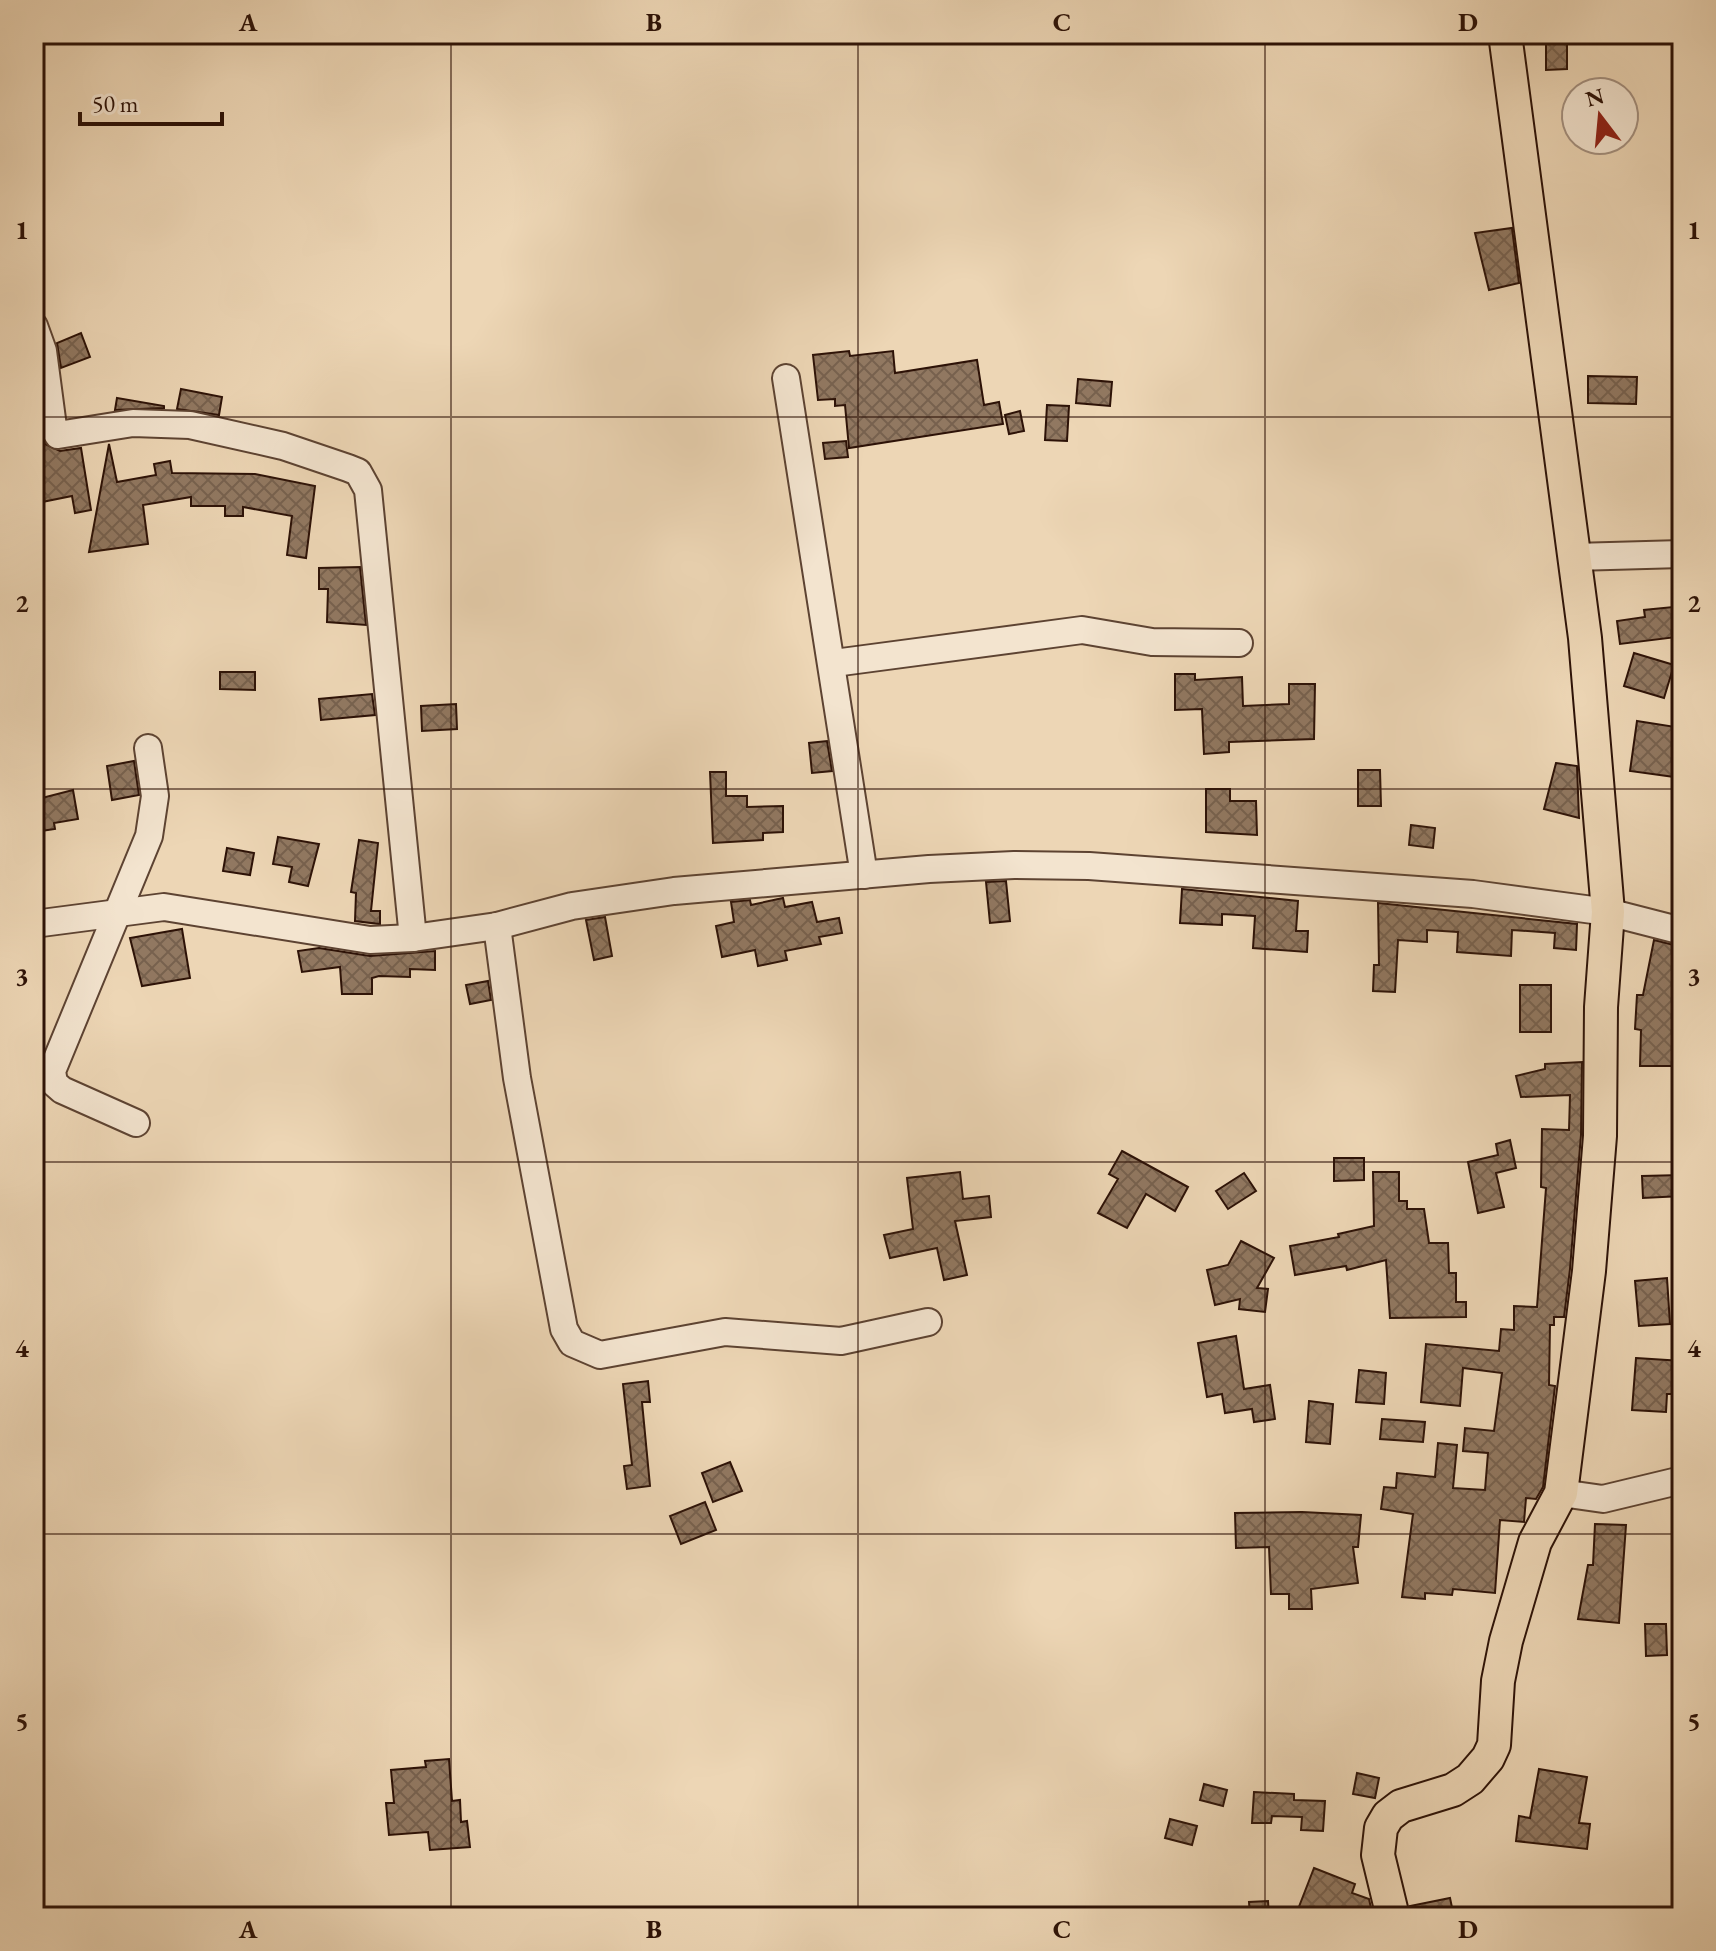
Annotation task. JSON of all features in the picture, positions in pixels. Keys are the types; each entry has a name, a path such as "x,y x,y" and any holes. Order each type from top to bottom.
{"main road":[{"path":"1393,1917 1378,1855 1381,1828 1388,1816 1401,1806 1453,1790 1470,1779 1488,1758 1494,1745 1498,1681 1506,1641 1535,1542 1561,1493 1596,1205 1601,1007 1608,912 1574,557 1505,34"}],"street":[{"path":"34,326 43,351 53,427 58,435 133,423 217,429 348,468 364,480 368,490 387,662 413,938"},
{"path":"786,378 834,663 864,875"},
{"path":"1574,557 1682,554"},
{"path":"834,663 1082,630 1152,642 1239,643"},
{"path":"136,1123 62,1090 52,1080 54,1063 121,911 152,824 154,784 148,748"},
{"path":"34,924 164,907 196,909 276,927 370,940 413,938 497,926 572,906 674,891 1014,865 1089,866 1473,894 1608,912 1682,931"},
{"path":"497,926 520,1093 564,1329 572,1343 586,1352 618,1354 725,1332 841,1341 928,1322"},
{"path":"1561,1493 1603,1499 1682,1480"}],"building":[{"path":"1546,34 1567,34 1567,69 1546,70"},
{"path":"1512,228 1519,283 1489,290 1475,233"},
{"path":"81,333 90,357 61,368 57,343"},
{"path":"849,351 850,356 893,351 895,373 977,360 984,405 999,402 1003,424 849,448 845,405 835,406 835,399 818,400 813,355"},
{"path":"1588,376 1637,377 1636,404 1588,403"},
{"path":"1078,379 1112,382 1110,406 1076,403"},
{"path":"181,389 222,397 219,415 177,409"},
{"path":"117,398 164,406 164,408 115,410"},
{"path":"34,405 37,430 45,444 60,451 81,448 91,510 75,513 72,496 42,502 34,465"},
{"path":"1047,405 1069,406 1067,441 1045,440"},
{"path":"1020,411 1024,431 1009,434 1005,415"},
{"path":"846,441 848,457 825,459 823,443"},
{"path":"109,444 117,482 156,475 154,464 170,461 172,473 255,474 315,486 306,558 287,555 292,516 243,507 243,516 225,516 225,506 191,506 191,497 143,505 148,544 89,552"},
{"path":"360,567 366,625 327,622 328,589 319,589 319,568"},
{"path":"1673,607 1677,637 1620,644 1617,621 1645,617 1644,610"},
{"path":"1634,653 1674,665 1664,698 1624,686"},
{"path":"220,672 255,672 255,690 220,689"},
{"path":"1175,674 1195,674 1195,680 1242,677 1243,706 1289,704 1289,684 1315,684 1314,739 1229,742 1229,752 1204,754 1202,709 1175,710"},
{"path":"372,694 375,715 321,720 319,699"},
{"path":"456,704 457,729 422,731 421,706"},
{"path":"1637,721 1682,728 1682,778 1630,771"},
{"path":"827,741 832,771 812,773 809,743"},
{"path":"134,761 139,795 112,800 107,766"},
{"path":"1556,763 1577,766 1579,818 1544,809"},
{"path":"1358,770 1380,770 1381,806 1358,806"},
{"path":"710,772 726,772 726,796 747,796 747,807 783,806 783,832 763,833 763,840 713,843"},
{"path":"1206,789 1230,789 1230,801 1256,801 1257,835 1206,832"},
{"path":"73,790 78,819 54,823 55,829 34,832 34,800"},
{"path":"1411,825 1435,828 1433,848 1409,845"},
{"path":"278,837 319,844 308,886 289,882 292,867 273,864"},
{"path":"359,840 378,843 371,911 380,911 380,924 355,921 356,893 351,892"},
{"path":"227,848 254,853 250,875 223,871"},
{"path":"1006,881 1010,921 990,923 986,882"},
{"path":"1182,889 1298,901 1296,931 1308,931 1307,952 1253,948 1255,916 1222,914 1222,925 1180,923"},
{"path":"783,898 785,907 812,902 817,922 839,918 842,933 819,937 821,944 785,951 787,960 758,966 755,950 722,957 716,926 734,922 731,902 750,900 751,905"},
{"path":"1378,903 1577,924 1576,950 1554,948 1555,933 1512,930 1511,956 1457,952 1458,932 1427,930 1427,942 1398,940 1395,992 1373,991 1374,965 1379,965"},
{"path":"605,917 612,956 594,960 586,920"},
{"path":"182,929 190,978 142,986 130,938"},
{"path":"1654,940 1682,947 1682,1024 1677,1024 1676,1066 1640,1066 1641,1030 1635,1029 1637,995 1643,995"},
{"path":"319,948 370,956 435,951 435,970 410,969 410,977 379,976 372,978 372,994 342,994 340,967 302,972 298,951"},
{"path":"488,981 491,1000 470,1004 466,985"},
{"path":"1520,985 1551,985 1551,1032 1520,1032"},
{"path":"1582,1062 1581,1135 1570,1269 1564,1317 1554,1317 1554,1325 1550,1325 1549,1385 1555,1386 1543,1487 1536,1499 1526,1498 1524,1522 1500,1520 1495,1593 1453,1589 1452,1595 1425,1593 1425,1599 1402,1597 1413,1514 1381,1509 1384,1487 1396,1488 1397,1473 1435,1477 1438,1443 1457,1445 1453,1488 1485,1490 1488,1453 1463,1451 1465,1428 1494,1431 1502,1373 1463,1368 1460,1406 1421,1402 1426,1344 1499,1351 1501,1329 1514,1330 1514,1306 1537,1307 1546,1188 1541,1187 1542,1129 1569,1130 1570,1095 1521,1097 1516,1076 1545,1069 1545,1064"},
{"path":"1510,1140 1516,1168 1496,1173 1504,1207 1478,1213 1468,1162 1498,1155 1496,1144"},
{"path":"1122,1151 1188,1187 1175,1211 1146,1194 1127,1228 1098,1213 1118,1179 1109,1174"},
{"path":"1334,1158 1364,1158 1364,1180 1334,1181"},
{"path":"960,1172 963,1199 989,1196 991,1217 955,1221 967,1275 944,1280 937,1248 890,1258 884,1235 913,1229 907,1178"},
{"path":"1373,1172 1399,1172 1399,1201 1407,1201 1407,1209 1424,1209 1429,1243 1448,1243 1449,1273 1456,1273 1456,1302 1466,1302 1466,1317 1390,1318 1386,1260 1347,1270 1346,1266 1295,1275 1290,1246 1339,1237 1338,1234 1374,1226"},
{"path":"1244,1173 1256,1191 1228,1209 1216,1191"},
{"path":"1682,1175 1682,1196 1643,1198 1642,1176"},
{"path":"1241,1241 1274,1258 1257,1288 1268,1289 1265,1312 1239,1309 1240,1299 1215,1305 1207,1270 1228,1265"},
{"path":"1667,1278 1670,1324 1639,1326 1635,1281"},
{"path":"1236,1336 1244,1389 1270,1385 1275,1419 1254,1422 1252,1409 1225,1413 1222,1394 1207,1397 1198,1343"},
{"path":"1636,1358 1682,1361 1682,1394 1667,1394 1666,1412 1632,1410"},
{"path":"1359,1370 1386,1373 1384,1404 1356,1402"},
{"path":"648,1381 650,1402 642,1402 650,1486 627,1489 624,1466 632,1465 623,1384"},
{"path":"1309,1401 1333,1404 1330,1444 1306,1442"},
{"path":"1382,1419 1425,1422 1423,1442 1380,1439"},
{"path":"730,1462 742,1491 713,1502 702,1473"},
{"path":"705,1502 716,1530 681,1544 670,1516"},
{"path":"1235,1513 1361,1515 1358,1547 1353,1547 1358,1583 1311,1589 1312,1609 1289,1609 1289,1594 1271,1594 1269,1547 1236,1548"},
{"path":"1595,1524 1626,1525 1619,1623 1578,1619 1588,1565 1593,1565"},
{"path":"1645,1624 1666,1624 1667,1655 1646,1656"},
{"path":"449,1759 452,1801 460,1800 461,1822 467,1821 470,1847 430,1850 428,1832 389,1835 386,1803 394,1803 391,1770 426,1767 425,1761"},
{"path":"1539,1769 1587,1777 1579,1823 1590,1824 1587,1849 1516,1841 1519,1816 1530,1818"},
{"path":"1357,1773 1379,1778 1375,1798 1353,1794"},
{"path":"1204,1784 1227,1790 1223,1806 1200,1800"},
{"path":"1254,1792 1294,1794 1294,1800 1325,1801 1323,1831 1301,1830 1302,1817 1272,1816 1271,1823 1252,1823"},
{"path":"1170,1819 1197,1826 1192,1845 1165,1838"},
{"path":"1314,1868 1355,1884 1352,1893 1369,1899 1373,1917 1295,1917"},
{"path":"1450,1898 1454,1917 1411,1917 1410,1906"},
{"path":"1268,1901 1269,1917 1250,1917 1249,1902"}]}
